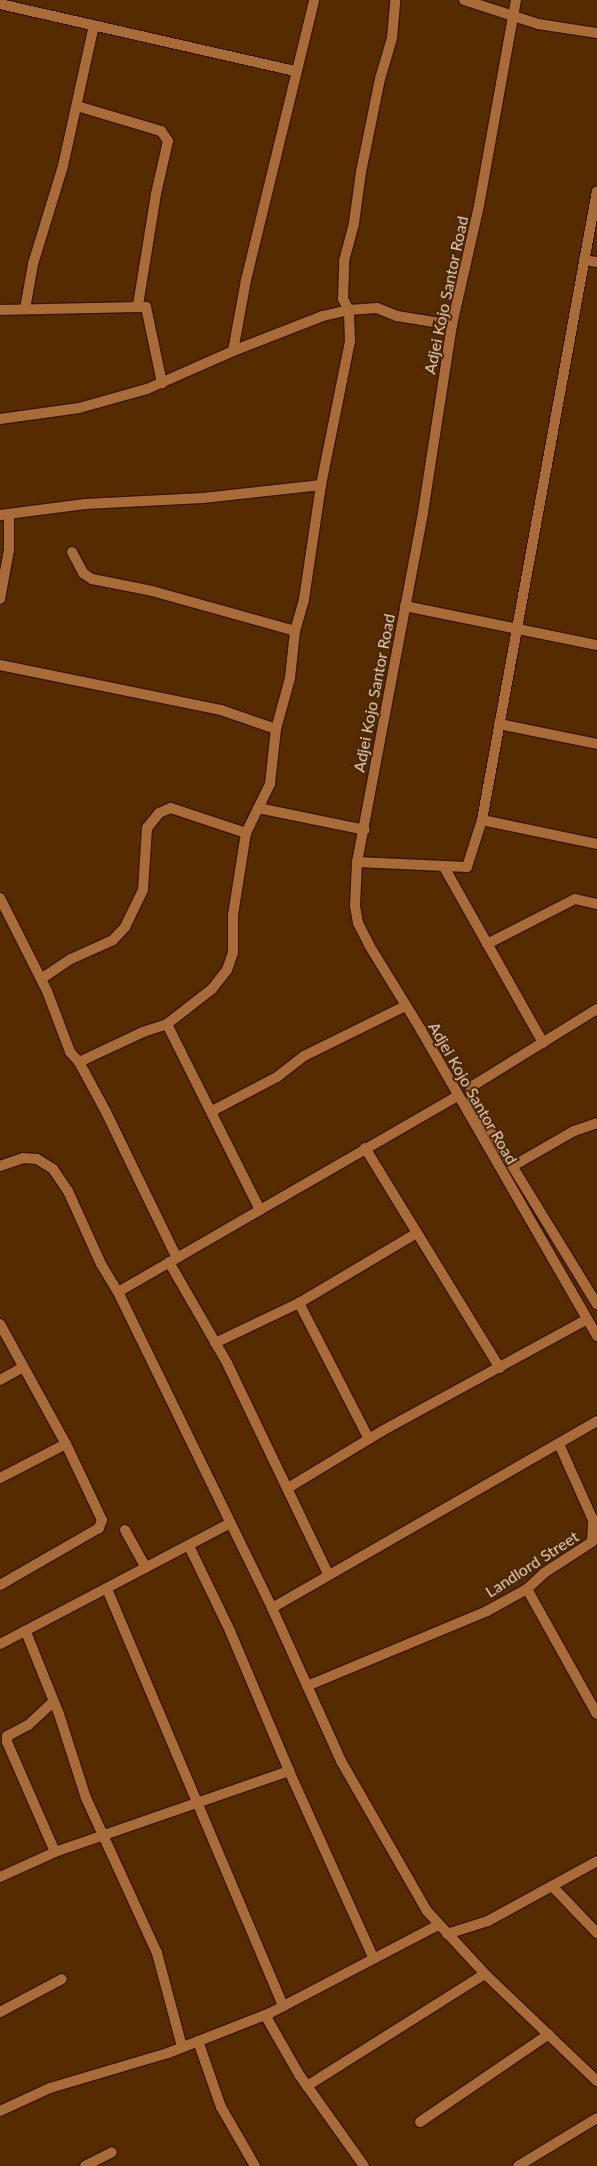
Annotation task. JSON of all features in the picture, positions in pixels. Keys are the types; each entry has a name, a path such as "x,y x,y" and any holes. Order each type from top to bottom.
{"street":[{"path":"233,351 296,71 314,0"},
{"path":"79,1062 143,1032 167,1024 212,989 227,970 233,953 233,915 246,833 270,784 276,729 290,678 295,631 304,599 321,485 350,341 349,310 343,299 344,261 354,223 361,172 380,79 392,38 395,0"},
{"path":"464,0 512,16 597,33"},
{"name":"Adjei Kojo Santor Road","path":"516,0 480,206 452,325 406,606 380,728 365,830 357,862 354,906 358,923 586,1320 597,1336"},
{"path":"0,4 296,71"},
{"path":"25,309 33,264 78,106 94,25"},
{"path":"78,106 162,131 168,141 156,194 138,305"},
{"path":"357,862 467,867 482,820 597,191"},
{"path":"584,260 597,262"},
{"path":"0,310 138,305 146,307 151,316 162,383"},
{"path":"0,418 79,408 162,383 233,351 323,316 349,310 377,308 397,316 452,325"},
{"path":"0,599 9,550 5,514 153,498 203,498 321,485"},
{"path":"72,552 83,573 92,578 152,591 295,631"},
{"path":"406,606 597,645"},
{"path":"0,665 221,710 276,729"},
{"path":"499,724 597,744"},
{"path":"41,979 71,959 113,940 125,928 143,890 148,828 159,813 171,808 246,833"},
{"path":"258,808 365,830"},
{"path":"482,820 597,844"},
{"path":"444,867 542,1043"},
{"path":"0,898 41,979 70,1052 79,1062 173,1260 288,1488 328,1574"},
{"path":"487,944 575,899 597,904"},
{"path":"212,1111 278,1077 304,1056 405,1006"},
{"path":"597,1009 474,1085 470,1092 473,1102 597,1304"},
{"path":"167,1024 260,1210"},
{"path":"118,1292 458,1096"},
{"path":"513,1166 574,1132 597,1123"},
{"path":"366,1148 500,1368"},
{"path":"0,1166 32,1158 53,1169 75,1204 101,1264 118,1292 229,1524 272,1608 341,1761 438,1926 448,1934 485,1974 597,2081"},
{"path":"215,1344 299,1303 417,1233"},
{"path":"299,1303 369,1439"},
{"path":"288,1488 369,1439 586,1320"},
{"path":"0,1324 66,1444 102,1524 0,1585"},
{"path":"0,1380 23,1367"},
{"path":"272,1608 328,1574 597,1421"},
{"path":"0,1478 66,1444"},
{"name":"Landlord Street","path":"307,1686 487,1611 527,1589 544,1573 592,1542 594,1534 593,1520 559,1444"},
{"path":"0,1644 229,1524"},
{"path":"125,1530 146,1568"},
{"path":"190,1546 230,1630 289,1771 374,1959"},
{"path":"107,1589 282,2006"},
{"path":"527,1589 597,1714"},
{"path":"26,1632 53,1702 74,1767 157,1954 182,2047"},
{"path":"53,1702 28,1725 7,1736 7,1742 55,1852"},
{"path":"0,1877 55,1852 104,1837 289,1771"},
{"path":"448,1934 488,1921 597,1861"},
{"path":"552,1886 597,1933"},
{"path":"0,2111 50,2088 182,2047 265,2015 438,1926"},
{"path":"307,2086 485,1974"},
{"path":"0,2012 62,1979"},
{"path":"265,2015 307,2086 364,2166"},
{"path":"420,2122 549,2034"},
{"path":"198,2041 221,2107 256,2166"},
{"path":"518,2166 597,2118"},
{"path":"85,2166 112,2152"}]}
